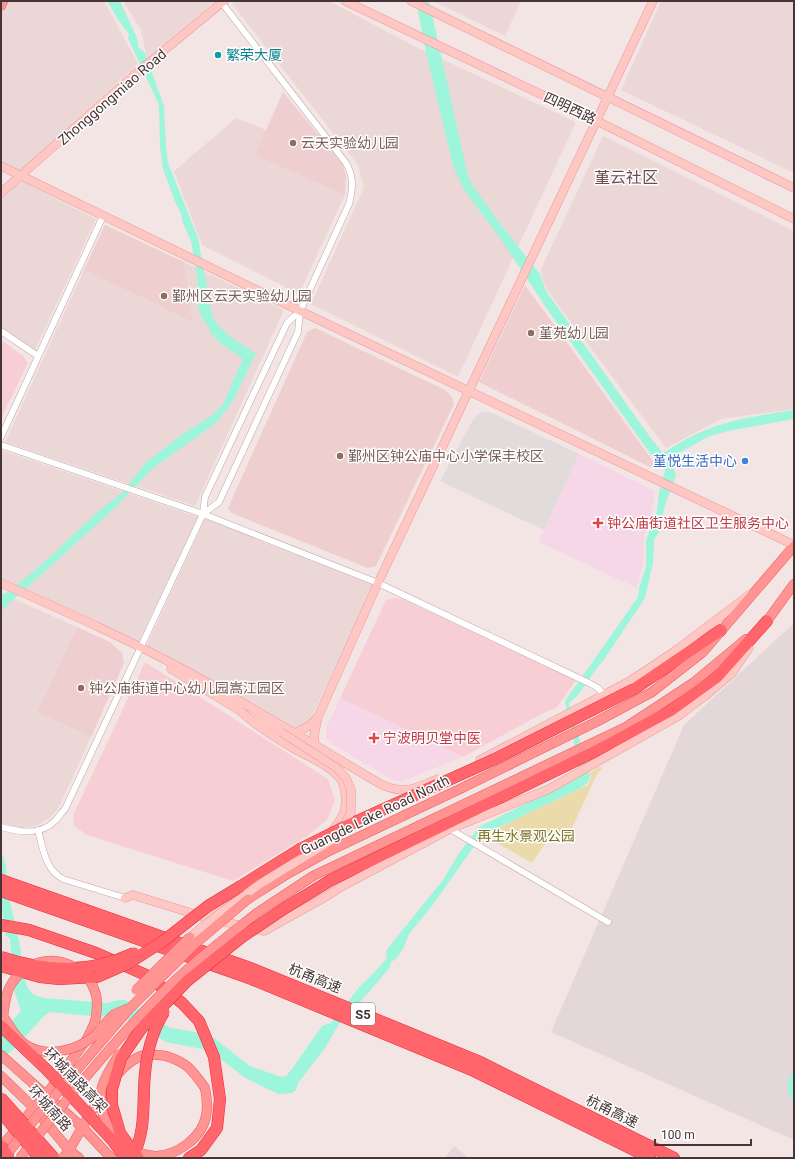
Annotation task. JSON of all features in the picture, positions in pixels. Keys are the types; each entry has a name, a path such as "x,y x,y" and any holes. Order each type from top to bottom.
{"highway":[{"path":"138,1158 120,1133 112,1105 112,1088 121,1058 141,1029 187,981 242,937 285,908 331,880 598,750 670,711 717,677 767,622"},
{"path":"1,966 40,977 59,979 97,977 129,963 208,906 300,849 344,827 495,759 634,689 721,630"},
{"name":"杭甬高速","path":"1,880 42,900 249,978 474,1071 650,1158"},
{"name":"杭甬高速","path":"1,891 42,900 253,969 478,1061 674,1158"},
{"path":"1,925 29,930 96,953 146,975 182,1002 199,1021 214,1057 220,1099 217,1128 201,1150 189,1158"},
{"path":"1,957 22,964 43,968 66,969 95,966 125,957 143,949 182,926"},
{"path":"132,1158 138,1147 143,1128 145,1073 152,1038 157,1024 179,990"},
{"name":"环城南路高架","path":"1,1026 47,1070 114,1141 126,1158"},
{"path":"1,1098 54,1158"},
{"path":"1,1112 39,1158"},
{"path":"1,1147 9,1158"}],"main road":[{"path":"1,6 3,1"},
{"name":"Guangde Lake Road North","path":"4,1158 34,1120 130,1008 196,943 248,899 327,852 460,789 598,721 652,692 703,652 794,545"},
{"name":"Guangde Lake Road North","path":"20,1158 114,1045 158,997 203,957 257,913 313,876 626,727 693,683 767,622 794,584"},
{"path":"1,1147 46,1095 87,1038 95,1022 97,1000 96,991 92,983 83,972 69,964 49,960 38,962 26,968 11,984 6,998 3,1016 14,1034 26,1045 43,1052 75,1048 93,1037 114,1014 130,1008 136,990 190,937"},
{"path":"63,1158 83,1128 105,1090 126,1065 143,1055 162,1055 177,1060 194,1072 205,1088 207,1103 206,1118 201,1130 190,1142 175,1152 156,1156 141,1154 127,1149 115,1137 107,1125 100,1109 101,1090 105,1077 124,1046 158,997"},
{"name":"环城南路","path":"2,1056 83,1128 110,1158"},
{"name":"环城南路","path":"1,1076 34,1108 69,1150 79,1158"}],"street":[{"name":"四明西路","path":"345,1 597,121 794,219"},
{"name":"四明西路","path":"412,1 794,188"},
{"path":"315,745 314,735 318,717 378,584 653,1"},
{"path":"203,514 219,502 298,332 300,311 349,204 353,191 351,172 346,163 223,2"},
{"name":"Zhonggongmiao Road","path":"1,193 134,76 223,2"},
{"path":"1,166 209,268 794,545"},
{"path":"1,437 103,216"},
{"path":"1,827 19,832 31,832 54,822 65,809 203,514 205,497 287,323 300,311"},
{"path":"1,331 38,356"},
{"path":"1,445 203,514 378,584 575,676 598,688 604,695"},
{"path":"1,585 189,673 295,733 382,785 394,790 407,791 460,771 630,681 675,651 755,590"},
{"path":"1,585 34,598 139,650 238,709 282,732 337,768 346,778 351,789 351,812 340,835 260,884 190,937"},
{"path":"38,830 47,863 51,870 63,880 126,898 133,895 203,917 264,931 327,896 340,887 450,829 550,790 680,715 732,673 767,622"},
{"path":"203,917 329,835 340,821 344,812 344,786 338,775 322,764 278,739 248,719 238,709"},
{"path":"295,733 309,726 318,717"},
{"path":"450,829 608,922"}],"shaded area":[{"path":"7,1 104,1 138,64 19,171 1,162 1,16"},
{"path":"107,1 120,1 137,38 138,47 145,53 164,106 168,163 198,238 212,315 225,332 256,353 234,399 216,423 152,469 114,509 1,611 1,596 22,581 49,558 96,513 122,493 146,462 188,430 212,415 222,406 243,359 213,336 201,315 197,303 198,282 191,241 163,169 160,146 159,105 128,38 129,34"},
{"path":"123,1 216,1 147,58 141,30"},
{"path":"235,1 329,1 416,47 576,122 458,377 311,304 364,187 358,165 232,4"},
{"path":"416,1 429,1 468,176 473,186 540,274 546,291 662,452 667,451 698,433 713,427 743,419 794,410 794,419 728,431 710,436 674,456 671,463 676,475 665,505 660,530 654,540 653,563 645,598 603,661 578,695 569,703 590,775 588,781 581,788 482,835 432,906 409,934 403,949 396,959 391,962 390,967 339,1024 325,1048 298,1083 296,1090 292,1093 279,1094 265,1088 244,1077 222,1060 202,1049 166,1042 115,1012 102,1017 50,1012 44,1016 16,1047 1,1060 1,1034 21,1011 10,979 13,972 10,939 5,935 5,921 3,917 1,897 1,854 6,865 7,886 20,946 24,975 28,987 32,993 45,998 107,1003 125,1000 171,1028 195,1032 214,1038 250,1066 281,1077 286,1076 292,1069 322,1026 331,1023 362,984 387,958 386,952 388,948 443,880 459,853 479,827 581,775 565,701 638,597 639,588 646,567 646,540 657,510 659,492 665,471 664,468 657,463 547,309 500,238 465,191 455,171 452,161 427,57"},
{"path":"433,1 521,1 505,36"},
{"path":"661,1 794,1 794,173 621,90"},
{"name":"云天实验幼儿园","path":"283,92 343,165 346,176 345,195 255,155"},
{"path":"236,118 266,130 256,155 345,195 299,294 202,245 174,171"},
{"path":"603,136 794,231 794,409 721,419 666,448 547,290 542,278 541,269"},
{"path":"20,180 96,219 35,350 1,327 1,195"},
{"name":"鄞州区云天实验幼儿园","path":"105,225 184,262 193,322 84,270"},
{"path":"184,262 284,310 195,506 5,442 84,270 193,322"},
{"name":"堇苑幼儿园","path":"525,285 655,464 652,468 479,382"},
{"name":"鄞州区钟公庙中心小学保丰校区","path":"315,328 445,390 452,397 454,404 376,566 368,568 231,513 228,508 307,332"},
{"path":"1,340 23,356 28,363 1,419"},
{"path":"482,412 490,412 579,454 544,530 440,481 474,418"},
{"path":"1,450 198,517 138,643 1,579"},
{"name":"钟公庙街道社区卫生服务中心","path":"579,454 655,491 654,502 644,539 644,559 637,588 539,542"},
{"path":"205,519 374,585 313,714 306,723 294,728 146,647"},
{"path":"1,593 77,627 37,712 91,737 59,807 51,817 38,825 22,828 1,823"},
{"path":"396,598 402,599 576,680 557,707 463,757 340,698 386,600"},
{"path":"794,623 794,1140 551,1032 684,725"},
{"name":"钟公庙街道中心幼儿园嵩江园区","path":"77,627 110,642 122,653 124,663 91,737 37,712"},
{"path":"145,662 328,779 335,800 327,820 307,836 233,881 87,835 74,826 73,815"},
{"name":"宁波明贝堂中医","path":"340,698 463,757 403,781 395,781 327,741 327,726"},
{"path":"794,1071 794,1103 790,1095 788,1083"},
{"path":"454,1146 469,1158 445,1158"}],"green space":[{"name":"再生水景观公园","path":"600,766 602,769 598,772 565,843 551,835 532,863 483,835 588,785 591,778 590,773"}],"place":[{"name":"繁荣大厦","path":"218,55"},
{"name":"云天实验幼儿园","path":"293,143"},
{"name":"鄞州区云天实验幼儿园","path":"164,296"},
{"name":"堇苑幼儿园","path":"531,333"},
{"name":"鄞州区钟公庙中心小学保丰校区","path":"340,456"},
{"name":"堇悦生活中心","path":"745,461"},
{"name":"钟公庙街道社区卫生服务中心","path":"598,523"},
{"name":"钟公庙街道中心幼儿园嵩江园区","path":"81,688"},
{"name":"宁波明贝堂中医","path":"374,738"}],"district":[{"name":"堇云社区","path":"626,177"}]}
